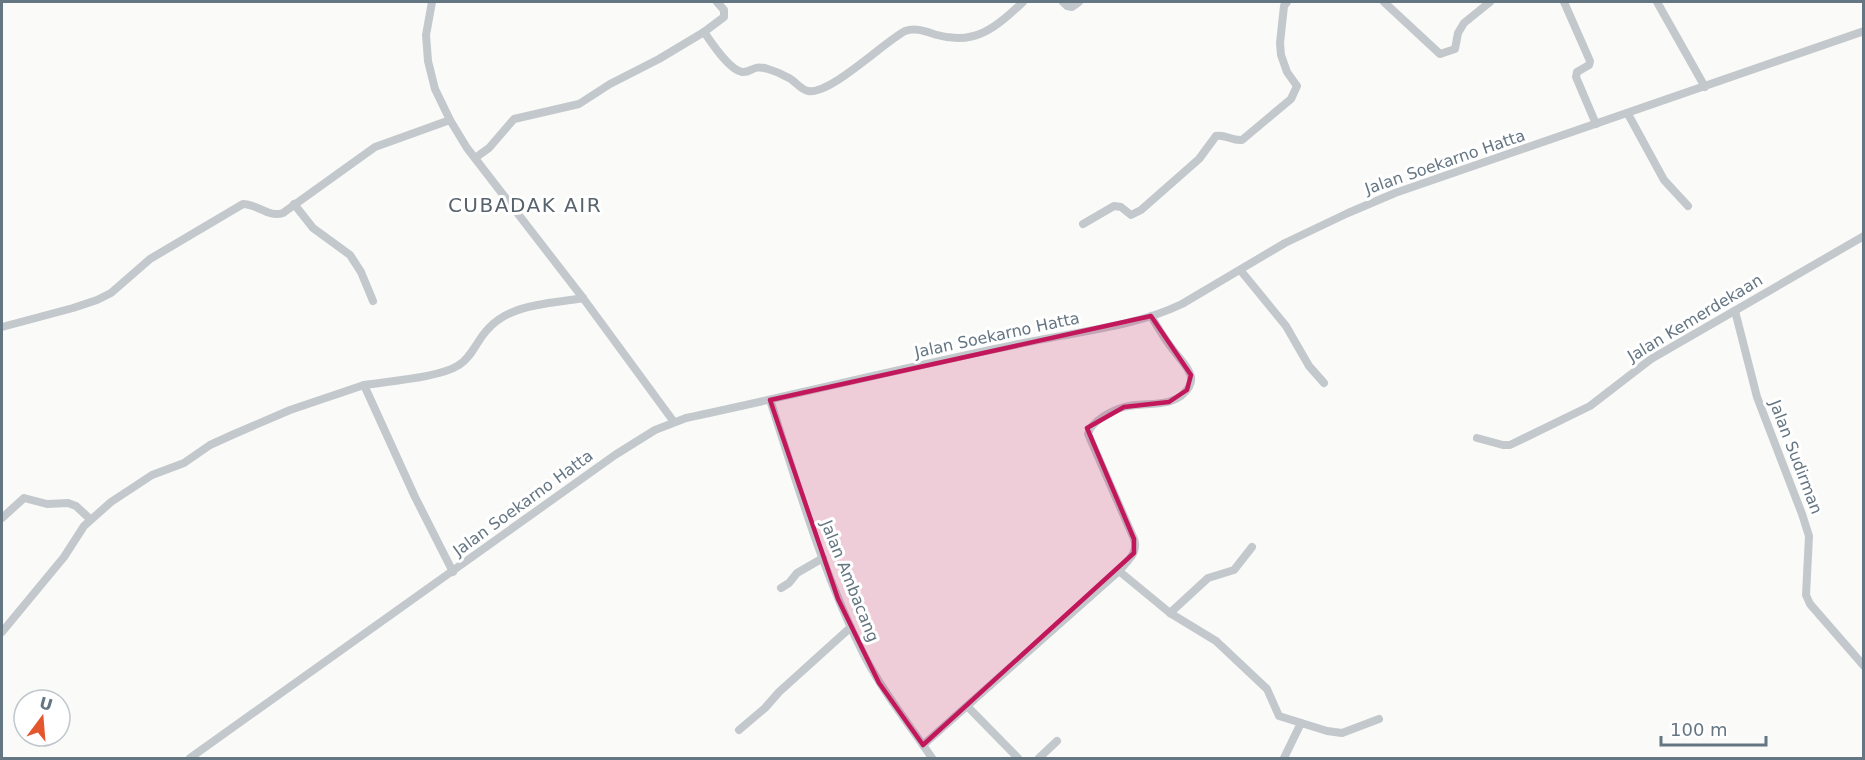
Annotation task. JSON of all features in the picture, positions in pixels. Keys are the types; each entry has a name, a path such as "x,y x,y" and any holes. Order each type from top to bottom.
{"street":[{"path":"432,2 426,34 428,61 435,90 450,120 475,158 583,298 674,422"},
{"path":"475,158 489,148 514,119 579,104 610,84 659,59 704,32 724,17 724,10 717,2"},
{"path":"704,32 725,59 737,70 743,72 756,66 781,73 803,89 810,91 833,82 905,31 914,29 944,37 969,38 990,30 1023,2"},
{"path":"1063,2 1072,7 1078,2"},
{"path":"1083,224 1114,206 1121,207 1131,215 1141,210 1199,159 1216,136 1222,134 1235,141 1242,140 1291,99 1297,86 1287,72 1280,43 1284,6 1287,2"},
{"path":"1384,2 1440,54 1455,49 1458,33 1464,22 1490,2"},
{"path":"1564,2 1590,61 1589,65 1578,72 1576,77 1596,124"},
{"path":"1657,2 1705,87"},
{"name":"Jalan Soekarno Hatta","path":"190,759 622,450 655,430 674,422 1151,316 1182,304 1304,234 1395,193 1863,31"},
{"path":"1628,114 1664,180 1688,206"},
{"path":"2,327 88,303 111,293 150,259 243,204 252,204 275,215 283,213 375,147 450,120"},
{"path":"294,204 313,228 350,255 361,272 373,301"},
{"name":"Jalan Kemerdekaan","path":"1477,438 1510,445 1590,406 1651,359 1863,236"},
{"path":"1241,271 1286,326 1309,366 1324,383"},
{"path":"2,632 6,620 64,557 73,540 90,519 143,480 184,463 210,445 290,410 364,385 451,369 463,362 487,329 507,314 523,308 583,298"},
{"name":"Jalan Sudirman","path":"1735,311 1757,397 1809,536 1806,596 1810,604 1863,666"},
{"path":"923,746 1119,571 1134,553 1136,545 1105,469 1090,442 1089,428 1124,407 1169,402 1181,396 1191,383 1191,375 1187,368 1151,316"},
{"path":"364,385 415,497 453,572"},
{"name":"Jalan Ambacang","path":"770,400 823,558 851,627 879,683 932,759"},
{"path":"2,518 24,498 47,504 68,503 76,506 90,519"},
{"path":"1170,613 1209,578 1234,570 1252,547"},
{"path":"781,588 789,583 797,573 823,558"},
{"path":"1119,571 1170,613 1216,641 1264,685 1279,716 1327,731 1342,733 1379,719"},
{"path":"739,730 851,627"},
{"path":"968,707 1018,759"},
{"path":"1284,759 1300,723"},
{"path":"1039,759 1057,741"}],"highlighted area":[{"path":"1151,316 1191,375 1187,390 1169,402 1124,407 1087,428 1134,539 1134,553 923,745 879,683 838,599 770,400"}],"district":[{"name":"CUBADAK AIR","path":"525,205"}]}
